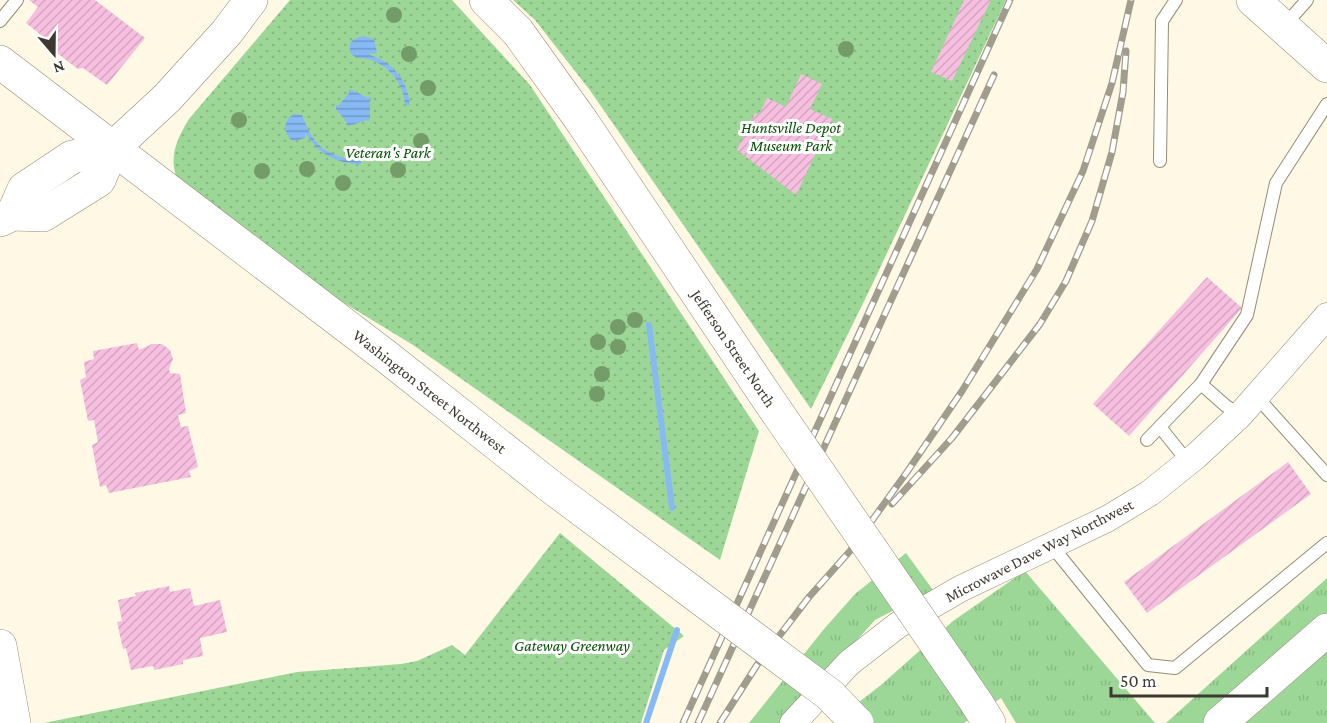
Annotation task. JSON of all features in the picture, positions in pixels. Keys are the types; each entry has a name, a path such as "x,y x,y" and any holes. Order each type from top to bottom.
{"main road":[{"path":"6,217 43,215 99,180 113,148 167,98 227,32 251,0"},
{"name":"Jefferson Street North","path":"486,0 518,32 581,120 982,712"},
{"path":"1253,0 1327,66"},
{"name":"Washington Street Northwest","path":"0,62 387,357 550,486 830,695 857,723"},
{"path":"1220,723 1327,630"},
{"path":"1,658 14,723"}],"street":[{"name":"Microwave Dave Way Northwest","path":"793,723 849,663 898,625 960,589 1107,519 1150,493 1188,462 1248,406 1327,316"}],"lane":[{"path":"0,21 17,0"},
{"path":"1160,161 1162,21 1176,0"},
{"path":"1284,27 1307,0"},
{"path":"1147,440 1201,384 1247,315 1276,183 1327,104"},
{"path":"1201,384 1226,406 1248,406 1327,475"},
{"path":"1160,427 1188,462"},
{"path":"1052,545 1148,665 1175,668 1327,543"}],"green space":[{"name":"Veteran's Park","path":"290,0 452,0 530,85 759,431 720,560 413,345 295,273 176,176 174,153 189,119"},
{"name":"Huntsville Depot Museum Park","path":"513,0 1006,0 811,409 589,89 535,20"},
{"name":"Gateway Greenway","path":"560,533 684,636 664,650 641,723 44,723 297,672 417,661 452,645 465,655"},
{"path":"906,553 933,590 875,620 782,723 749,723 855,594"},
{"path":"1025,571 1155,723 1016,723 1001,698 964,723 832,723 881,685 953,621"},
{"path":"1327,578 1327,723 1166,723"}],"water":[{"path":"363,36 374,39 377,52 370,53 370,55 386,62 403,80 410,105 405,105 402,90 389,71 376,62 357,58 351,54 350,43"},
{"path":"348,90 372,99 368,121 346,125 336,105 338,106 349,93"},
{"path":"302,115 314,140 325,150 346,158 361,159 361,164 336,160 316,147 305,133 305,138 291,140 285,126 290,116"}],"building":[{"path":"29,0 95,0 145,38 107,85 83,68 78,69 49,47 51,43 26,23 38,7"},
{"path":"964,0 991,0 952,81 931,72"},
{"path":"801,74 822,84 810,109 832,119 796,195 737,150 755,113 759,115 767,98 786,107"},
{"path":"1207,277 1242,308 1129,436 1093,404"},
{"path":"137,343 139,350 152,344 162,344 170,350 173,359 169,369 170,373 180,374 186,413 178,415 181,427 188,426 198,467 189,471 191,477 109,493 106,485 100,487 92,445 98,442 94,420 88,421 80,380 86,377 84,362 94,359 93,351"},
{"path":"1288,462 1311,494 1147,613 1124,582"},
{"path":"169,586 170,592 190,588 194,606 220,600 227,632 200,638 203,656 183,660 183,664 154,670 153,666 131,670 117,622 122,621 118,600 136,596 135,593"}],"waterway":[{"path":"649,325 672,508"},
{"path":"646,723 677,630"}],"railway":[{"path":"683,723 1010,0"},
{"path":"720,723 757,665 809,597 850,551 907,472 962,391 1037,269 1083,171 1112,83 1131,0"},
{"path":"892,504 952,438 1040,324 1066,281 1092,221 1112,152 1123,92 1126,51"},
{"path":"698,723 994,75"}]}
